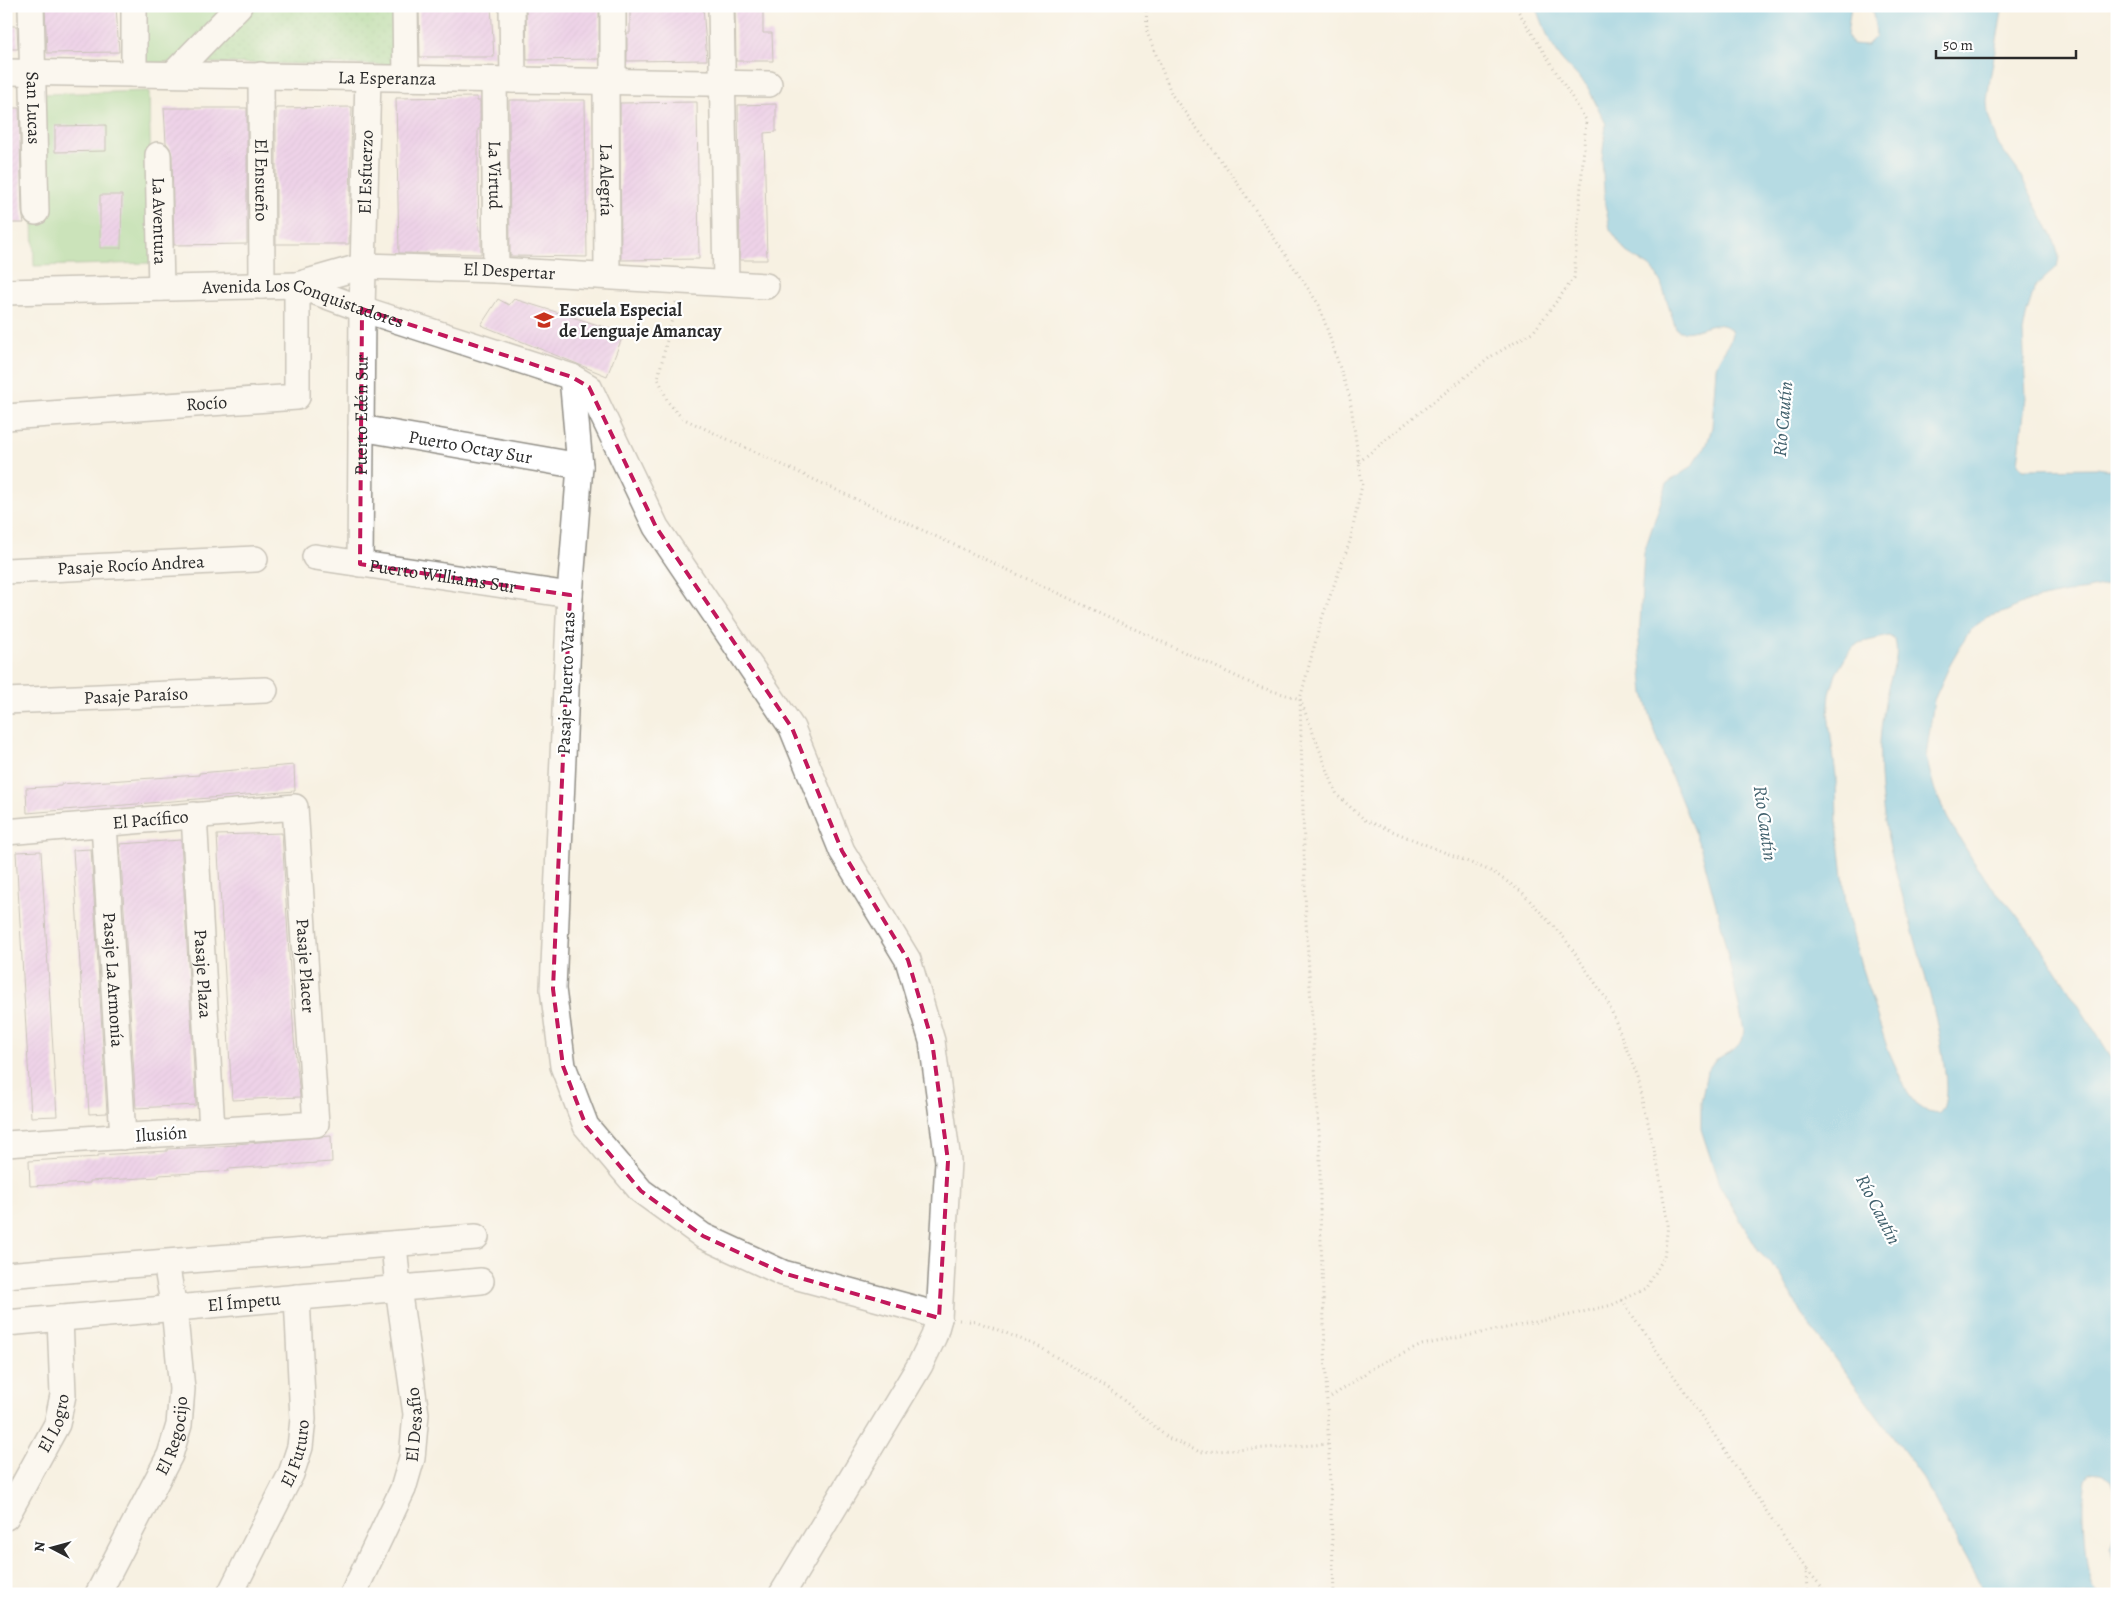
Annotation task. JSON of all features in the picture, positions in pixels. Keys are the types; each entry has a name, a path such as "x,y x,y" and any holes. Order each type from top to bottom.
{"street":[{"name":"San Lucas","path":"31,6 36,212"},
{"path":"134,6 134,74"},
{"path":"173,74 239,6"},
{"path":"405,6 406,78"},
{"name":"La Virtud","path":"496,270 503,80 512,6"},
{"name":"La Alegría","path":"607,276 609,82 613,6"},
{"path":"722,6 721,83 726,283"},
{"name":"La Esperanza","path":"6,72 769,84"},
{"name":"El Ensueño","path":"261,75 262,286"},
{"name":"El Esfuerzo","path":"363,266 368,78"},
{"name":"La Aventura","path":"158,155 161,288"},
{"name":"El Despertar","path":"296,285 363,266 496,270 766,286"},
{"name":"Puerto Edén Sur","path":"360,564 363,266"},
{"name":"Avenida Los Conquistadores","path":"6,292 296,285 581,382"},
{"name":"Rocío","path":"6,417 297,396 296,285"},
{"path":"581,382 656,527 792,728 842,851 908,960 932,1041 948,1160 939,1318 934,1336 920,1365 782,1594"},
{"name":"Pasaje Puerto Varas","path":"581,382 580,466 570,595 553,989 563,1066 586,1126 641,1191 703,1236 783,1274 920,1310 939,1318"},
{"name":"Puerto Octay Sur","path":"360,428 580,466"},
{"name":"Puerto Williams Sur","path":"314,558 570,595"},
{"name":"Pasaje Rocío Andrea","path":"6,571 255,559"},
{"name":"Pasaje Paraíso","path":"6,700 265,690"},
{"name":"El Pacífico","path":"6,832 296,807"},
{"name":"Pasaje Placer","path":"296,807 316,1124"},
{"name":"Pasaje Plaza","path":"194,815 212,1130"},
{"name":"Pasaje La Armonía","path":"104,824 123,1137"},
{"name":"Ilusión","path":"6,1144 316,1124"},
{"path":"6,1276 476,1237"},
{"name":"El Desafío","path":"353,1594 403,1489 412,1458 416,1414 398,1288 394,1244"},
{"name":"El Regocijo","path":"98,1594 170,1455 180,1425 182,1389 174,1308 166,1263"},
{"name":"El Ímpetu","path":"7,1318 60,1318 481,1281"},
{"name":"El Futuro","path":"230,1594 291,1474 300,1447 303,1419 297,1297"},
{"name":"El Logro","path":"6,1517 57,1424 64,1395 60,1318"}],"path":[{"path":"1146,6 1147,32 1172,95 1234,178 1320,305 1350,398 1362,485 1350,540 1321,621 1300,699 1306,922 1320,1148 1320,1214 1330,1444 1334,1594"},
{"path":"1359,463 1410,420 1492,356 1534,331 1574,278 1586,120 1515,6"},
{"path":"681,280 658,378 668,402 682,418 1259,687 1300,699"},
{"path":"1300,699 1338,795 1365,820 1493,872 1522,892 1565,939 1607,1000 1638,1078 1658,1167 1668,1225 1664,1257 1647,1288 1612,1305 1570,1316 1422,1345 1376,1366 1328,1399"},
{"path":"1622,1300 1806,1569 1828,1594"},
{"path":"939,1318 978,1322 1038,1346 1115,1393 1168,1438 1200,1452 1330,1444"},
{"path":"1806,1569 1807,1594"}],"highlighted area":[{"path":"362,309 572,377 589,387 656,527 792,728 842,851 908,960 932,1041 948,1161 939,1318 783,1273 703,1236 641,1191 586,1126 563,1066 553,989 570,595 360,564"}],"green space":[{"path":"142,6 234,6 179,62 147,63 141,58"},
{"path":"245,6 398,6 399,65 198,63"},
{"path":"149,91 153,263 34,266 33,218 42,94"}],"water":[{"name":"Río Cautín","path":"1536,6 1851,6 1847,35 1852,44 1867,45 1876,36 1871,6 2003,6 1990,79 1987,101 1988,114 1997,142 2018,171 2053,237 2059,257 2057,267 2035,287 2023,332 2026,397 2018,463 2023,469 2097,468 2117,471 2117,583 2028,601 2005,612 1987,617 1970,630 1950,665 1934,700 1926,757 1935,791 1948,819 1974,862 1987,881 2012,909 2044,951 2117,1066 2117,1499 2111,1481 2104,1475 2097,1473 2087,1478 2084,1498 2085,1532 2090,1578 2095,1589 2102,1594 1985,1594 1923,1478 1801,1313 1780,1273 1759,1252 1719,1184 1701,1129 1701,1102 1707,1071 1715,1060 1733,1050 1742,1041 1744,1030 1720,920 1701,849 1666,763 1644,693 1639,642 1644,552 1667,483 1691,467 1707,444 1712,427 1716,367 1730,341 1732,332 1727,327 1720,325 1690,331 1676,329 1661,283 1653,269 1626,252 1610,229 1605,205 1602,159 1606,124 1587,86 1562,60 1550,42","holes":["1889,636 1895,640 1896,656 1886,694 1881,736 1881,787 1886,830 1928,986 1942,1052 1946,1081 1945,1103 1938,1114 1928,1112 1915,1103 1907,1092 1887,1047 1861,966 1847,912 1837,823 1836,776 1828,713 1830,694 1836,674 1850,650 1859,643"]},
{"path":"2117,1530 2117,1578 2111,1548"}],"building":[{"path":"45,6 116,6 119,52 47,53"},
{"path":"419,6 491,6 494,57 420,57"},
{"path":"526,6 599,6 599,59 527,60"},
{"path":"630,6 703,6 707,60 627,61 627,33 630,33"},
{"path":"735,6 763,6 763,33 772,33 773,61 736,61"},
{"path":"6,26 17,26 18,49 6,49"},
{"path":"477,97 477,101 480,101 478,176 481,254 399,253 396,98"},
{"path":"509,100 585,100 587,257 510,256"},
{"path":"697,102 699,259 621,260 620,103"},
{"path":"776,104 776,132 764,133 767,260 740,260 738,105"},
{"path":"352,107 349,244 276,244 276,108"},
{"path":"6,108 19,108 22,212 24,223 6,223"},
{"path":"164,108 247,108 247,244 174,245 172,155 166,143"},
{"path":"106,125 106,151 55,152 55,126"},
{"path":"100,195 122,195 121,248 100,248"},
{"path":"498,299 509,305 514,299 624,333 607,376 481,325"},
{"path":"294,765 295,791 27,813 26,788 199,775 199,773"},
{"path":"282,833 294,1038 300,1097 232,1100 217,835"},
{"path":"181,840 196,1105 136,1108 120,844"},
{"path":"91,849 107,1113 89,1114 73,850"},
{"path":"41,851 57,1116 31,1117 16,852"},
{"path":"331,1136 332,1162 228,1169 229,1171 159,1175 159,1177 90,1181 90,1183 30,1186 29,1161 98,1157 98,1155 167,1151 167,1149 237,1145"}],"place":[{"name":"Escuela Especial de Lenguaje Amancay","path":"544,320"}]}
